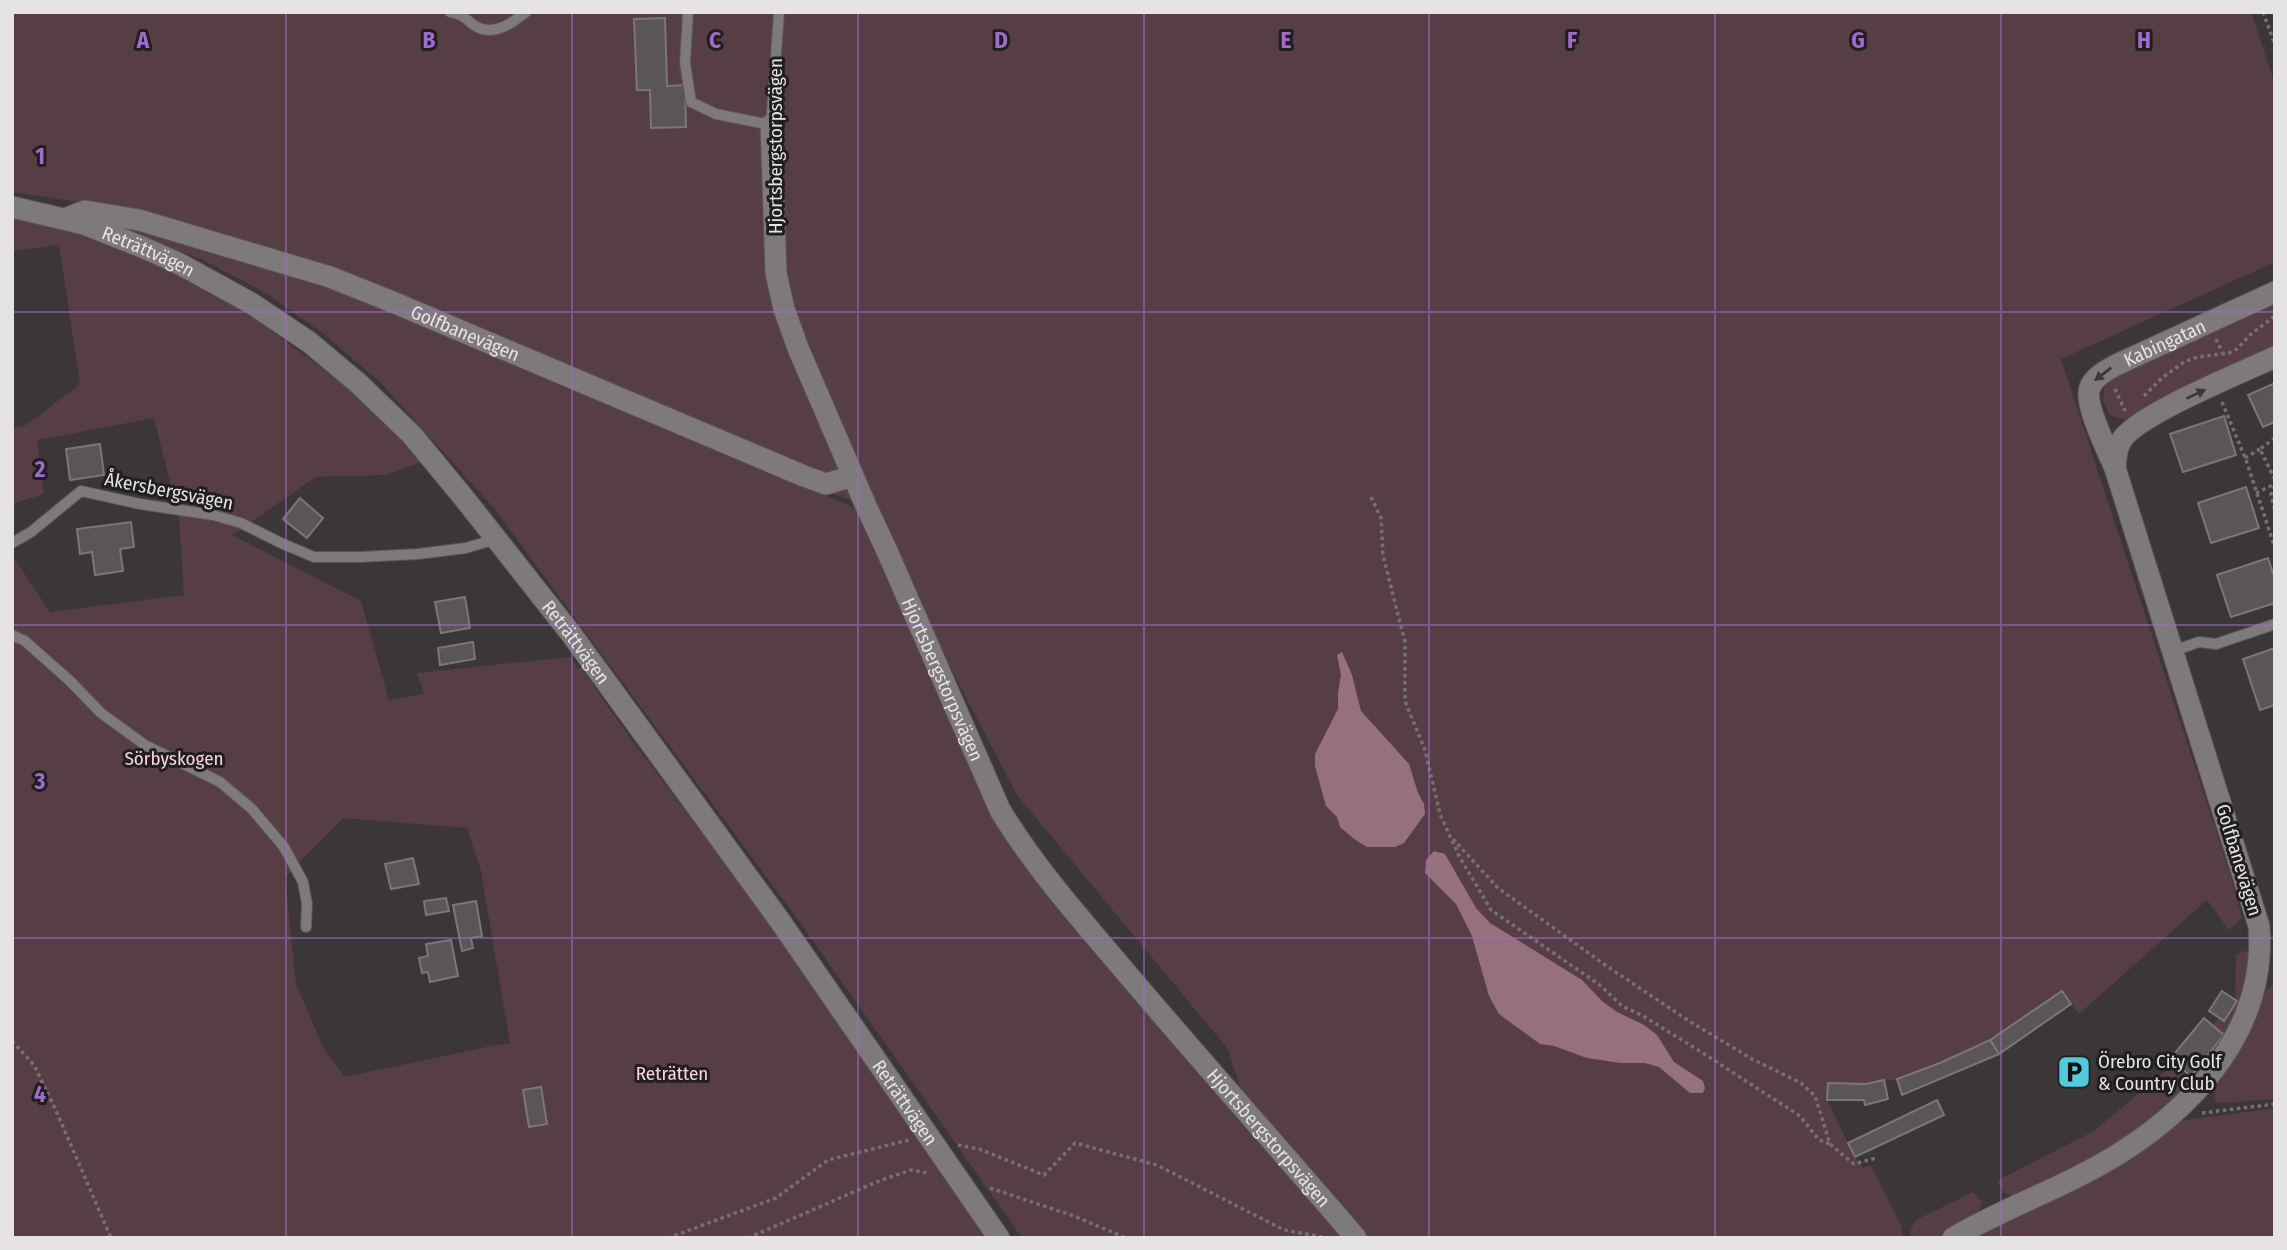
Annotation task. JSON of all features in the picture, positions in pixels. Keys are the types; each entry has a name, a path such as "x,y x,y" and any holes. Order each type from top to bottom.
{"street":[{"name":"Hjortsbergstorpsvägen","path":"771,125 776,273 798,348 1000,810 1018,839 1084,923 1356,1238"},
{"name":"Reträttvägen","path":"12,207 84,224 178,263 251,303 309,342 358,383 412,435 572,635 780,921 999,1238"},
{"name":"Golfbanevägen","path":"65,219 85,211 139,220 330,277 804,476 826,484 853,477"},
{"name":"Kabingatan","path":"2115,468 2088,395 2098,376 2116,365 2275,292"},
{"path":"2096,419 2117,428 2129,418 2169,407 2275,357"},
{"path":"2115,468 2117,452 2129,418"},
{"name":"Golfbanevägen","path":"1953,1238 2110,1159 2169,1118 2204,1085 2220,1063 2236,1038 2255,986 2260,949 2259,926 2115,468"}],"lane":[{"path":"450,12 463,14 479,28 495,30 510,24 526,12"},
{"path":"688,12 685,63 691,102 716,114 771,125"},
{"name":"Hjortsbergstorpsvägen","path":"771,125 779,12"},
{"name":"Åkersbergsvägen","path":"12,542 31,532 81,491 140,504 213,515 241,523 314,556 360,558 418,554 466,548 496,539"},
{"path":"2173,650 2199,642 2216,644 2275,624"},
{"path":"12,635 25,641 101,713 145,745 220,782 252,809 284,847 303,882 307,904 306,927"}],"path":[{"path":"2263,12 2275,46"},
{"path":"2144,397 2162,378 2184,362 2237,349 2251,334 2275,316"},
{"path":"2208,322 2242,393 2222,402 2245,458 2275,548"},
{"path":"2129,418 2134,403"},
{"path":"2245,458 2275,438"},
{"path":"2260,449 2275,483 2271,494 2275,512"},
{"path":"2256,493 2275,483"},
{"path":"1371,497 1381,518 1382,555 1405,642 1405,701 1425,750 1440,814 1459,856 1491,910 1600,985 1622,1006 1687,1043 1800,1116 1819,1140 1830,1144 1854,1164 1876,1158"},
{"path":"1450,837 1498,888 1608,967 1741,1053 1801,1083 1815,1096 1830,1144"},
{"path":"12,1041 34,1065 111,1238"},
{"path":"2169,1118 2275,1104"},
{"path":"668,1238 776,1198 828,1160 920,1138 979,1149 1044,1175 1075,1143 1157,1165 1284,1230 1328,1238"},
{"path":"748,1238 879,1181 911,1170 957,1176 1074,1216 1126,1238"}],"green space":[{"path":"12,12 2251,12 2275,84 2275,262 2061,359 2230,873 2242,918 2229,930 2207,900 2079,1014 2062,991 1993,1036 1945,1062 1893,1080 1852,1085 1828,1083 1827,1100 1855,1157 1863,1168 1871,1165 1902,1227 1902,1238 1022,1238 799,921 493,507 381,383 324,334 264,292 203,260 100,220 127,209 12,192","holes":["763,468 866,506 1017,795 1228,1049 1247,1109 1247,1132 1187,1054 1012,840 947,716 857,509"]},
{"name":"Sörbyskogen","path":"12,213 78,227 140,254 241,309 388,420 422,462 386,475 316,477 232,535 361,601 389,700 424,694 417,673 570,657 578,668 581,667 729,869 991,1238 12,1238 12,555 50,612 184,595 179,517 154,418 37,440 44,494 12,504 12,428 26,425 80,384 59,245 12,251","holes":["343,818 467,828 481,871 510,1044 345,1077 323,1047 296,984 285,877"]},
{"path":"2275,298 2275,352 2133,417 2124,420 2110,415 2103,401 2105,381"},
{"path":"2242,951 2248,952 2251,967 2244,1004 2196,1082 2123,1144 2014,1197 2003,1192 1998,1182 2000,1179 2094,1131 2196,1045 2235,999 2236,955"},
{"path":"2275,983 2275,1099 2216,1102 2213,1088 2234,1058 2254,1018 2260,996"},
{"path":"2275,1108 2275,1238 1969,1238 2178,1121"},
{"path":"1973,1192 1982,1201 1978,1215 1942,1238 1910,1238 1916,1220"}],"shaded area":[{"path":"1342,652 1352,675 1361,711 1409,764 1424,804 1425,814 1404,843 1395,847 1367,847 1340,827 1337,817 1326,806 1315,766 1315,754 1338,709 1341,675 1337,655"},
{"path":"1434,851 1445,854 1476,908 1490,923 1582,980 1617,1012 1644,1025 1657,1035 1674,1062 1703,1081 1703,1093 1690,1093 1659,1067 1645,1063 1620,1063 1587,1058 1540,1044 1499,1014 1489,996 1472,936 1456,904 1425,873 1426,860"}],"building":[{"path":"665,18 667,86 685,85 686,127 651,128 650,90 637,90 634,19"},
{"path":"2275,383 2275,422 2263,427 2248,395"},
{"path":"2224,416 2236,455 2183,472 2170,434"},
{"path":"100,444 104,475 70,480 66,449"},
{"path":"2246,487 2259,528 2211,543 2198,503"},
{"path":"300,498 323,518 307,538 283,519"},
{"path":"131,522 134,547 120,549 123,571 95,575 92,552 80,554 77,529"},
{"path":"2268,558 2275,579 2275,603 2231,617 2217,575"},
{"path":"465,597 470,628 441,633 435,602"},
{"path":"473,642 475,659 440,665 438,648"},
{"path":"2275,648 2275,705 2260,710 2243,659"},
{"path":"413,858 419,884 391,889 385,864"},
{"path":"446,898 449,911 426,915 424,901"},
{"path":"476,901 482,936 471,938 473,948 462,951 453,905"},
{"path":"451,940 458,976 430,982 428,972 422,973 419,958 428,956 426,944"},
{"path":"2062,991 2071,1004 1999,1054 1990,1040"},
{"path":"2222,991 2237,1001 2224,1021 2209,1011"},
{"path":"2204,1018 2224,1035 2191,1076 2170,1059"},
{"path":"1990,1040 1999,1054 1902,1095 1897,1079"},
{"path":"1884,1080 1888,1099 1865,1105 1864,1100 1827,1100 1828,1083 1866,1084"},
{"path":"541,1087 547,1124 529,1127 523,1090"},
{"path":"1937,1100 1944,1115 1855,1157 1848,1143"}],"place":[{"name":"Örebro City Golf & Country Club","path":"2074,1072"}],"park label":[{"name":"Reträtten","path":"672,1073"}]}
